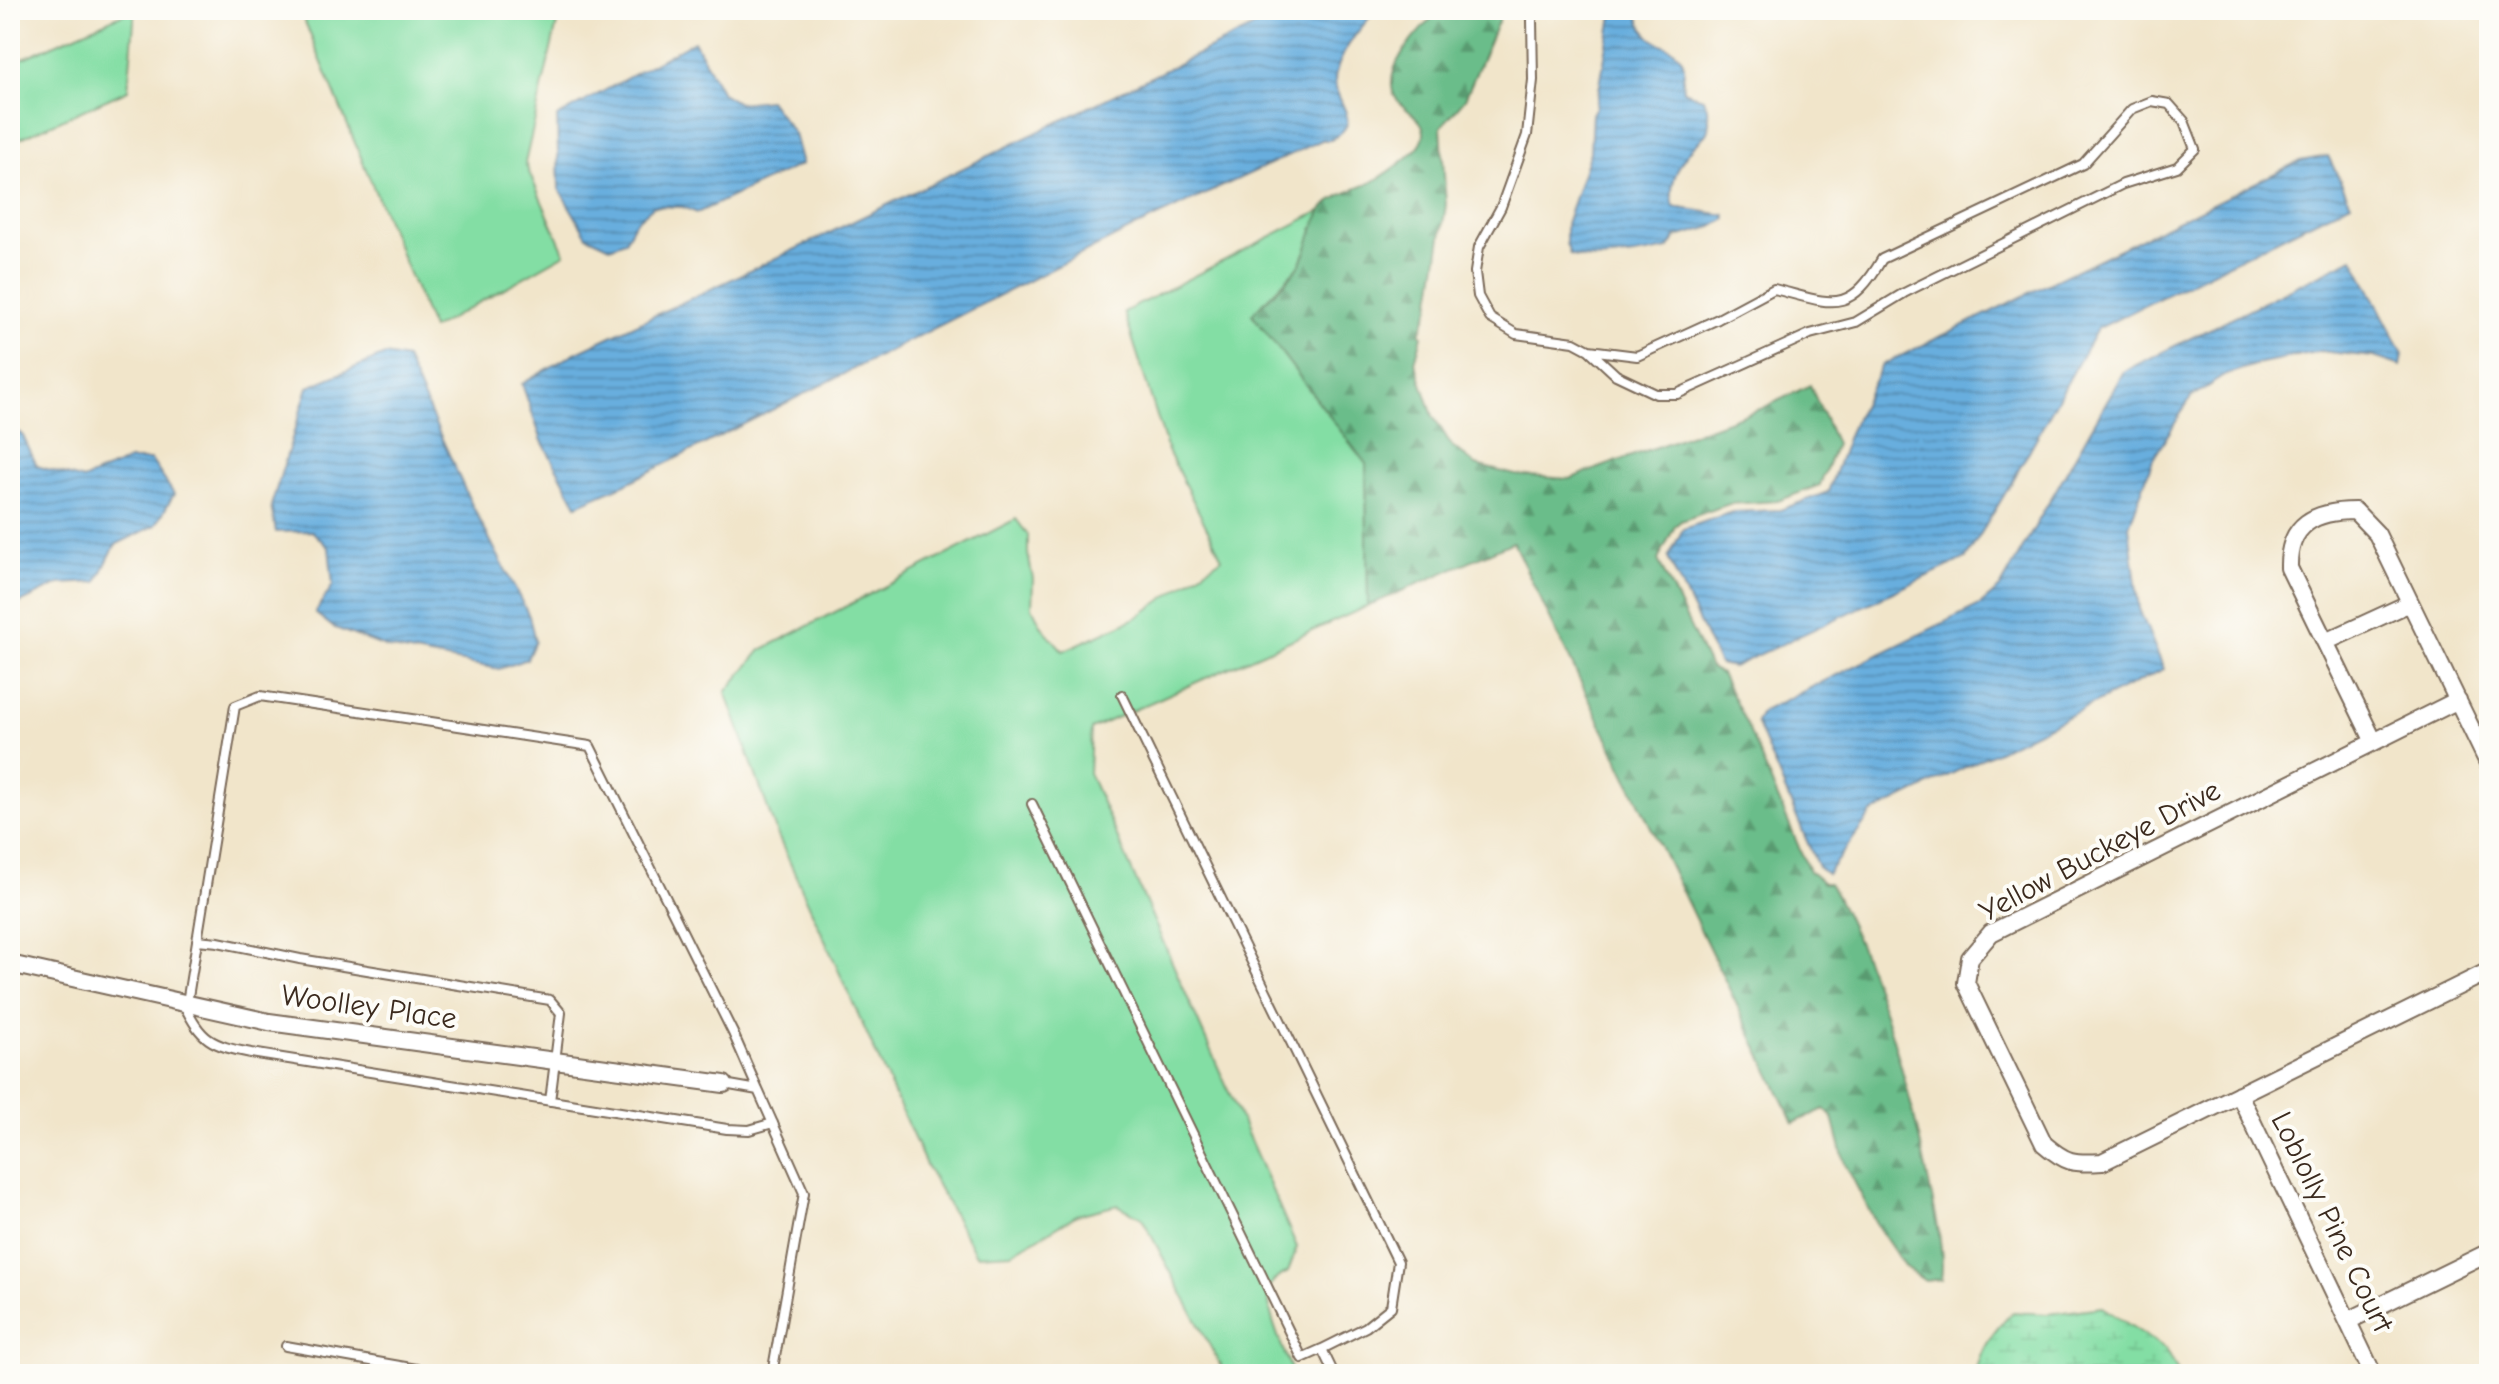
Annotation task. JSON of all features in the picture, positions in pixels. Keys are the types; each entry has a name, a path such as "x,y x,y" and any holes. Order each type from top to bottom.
{"street":[{"path":"2374,742 2289,568 2289,549 2302,525 2330,511 2355,511 2377,534 2489,765"},
{"path":"2325,642 2410,603"},
{"name":"Yellow Buckeye Drive","path":"2458,700 1991,933 1970,958 1966,983 2044,1144 2064,1160 2081,1164 2102,1162 2489,971"},
{"name":"Woolley Place","path":"10,964 269,1022 724,1084"},
{"name":"Loblolly Pine Court","path":"2239,1094 2373,1374"},
{"path":"2348,1321 2489,1252"}],"lane":[{"path":"1535,10 1532,20 1533,80 1527,135 1501,207 1479,247 1475,272 1478,296 1490,318 1516,334 1574,342 1589,350 1616,375 1656,394 1677,394 1810,334 1856,322 1904,293 2123,184 2177,167 2195,149 2184,121 2169,104 2152,101 2132,109 2083,164 1882,259 1866,286 1843,301 1823,302 1774,289 1637,356 1589,350"},
{"path":"1032,804 1302,1358 1366,1327 1391,1307 1398,1262 1122,695"},
{"path":"772,1374 804,1193 773,1123 758,1090 733,1033 590,746 260,696 235,706 185,1003 194,1025 215,1046 727,1129 749,1130 773,1123"},
{"path":"197,940 550,1000 561,1013 550,1101"},
{"path":"724,1084 758,1090"},
{"path":"286,1346 445,1374"},
{"path":"1322,1349 1334,1374"}],"green space":[{"path":"135,10 128,90 10,143 10,64"},
{"path":"300,10 560,10 525,163 565,254 432,329"},
{"path":"1439,10 1503,10 1465,99 1441,127 1446,205 1430,307 1420,333 1422,336 1415,362 1433,416 1452,446 1476,465 1515,475 1569,479 1763,408 1810,385 1836,444 1820,485 1778,501 1729,504 1681,521 1675,526 1658,560 1710,668 1721,674 1746,723 1809,871 1823,883 1829,883 1863,954 1891,1032 1913,1112 1935,1210 1942,1258 1941,1279 1925,1281 1905,1267 1878,1227 1845,1164 1833,1118 1824,1109 1794,1123 1513,542 1368,606 1366,464 1252,314 1299,266 1316,222 1327,204 1383,176 1419,146 1423,126 1396,98 1392,81 1394,69 1406,47"},
{"path":"1322,210 1300,265 1252,314 1366,464 1368,606 1091,729 1089,773 1297,1247 1288,1272 1272,1283 1269,1291 1275,1328 1293,1374 1225,1374 1142,1218 1118,1205 1077,1215 1012,1253 976,1255 926,1165 777,834 726,692 761,650 1016,519 1028,535 1033,579 1032,607 1042,627 1063,651 1136,618 1222,558 1168,451 1124,312"},
{"path":"2102,1307 2166,1349 2179,1374 1976,1374 1989,1340 2013,1312 2048,1314"}],"water":[{"path":"1289,10 1376,10 1347,47 1336,73 1335,83 1347,119 1346,126 1339,134 1135,227 625,484 577,505 542,441 522,384 575,353"},
{"path":"1613,10 1637,10 1648,35 1675,51 1682,60 1683,91 1703,98 1706,106 1708,130 1678,168 1672,192 1674,207 1725,215 1726,219 1712,227 1676,237 1668,249 1618,257 1580,258 1570,255 1566,243 1566,224 1590,152 1592,114 1596,107"},
{"path":"694,41 722,93 738,103 769,100 794,134 802,164 697,213 683,207 654,206 636,221 625,241 610,247 587,236 559,189 557,117"},
{"path":"2328,156 2351,203 2097,329 1966,558 1733,667 1719,664 1668,558 1683,529 1732,512 1780,510 1828,492 1849,433 1882,365 2300,161"},
{"path":"2353,258 2403,354 2401,366 2374,357 2320,351 2261,363 2227,374 2191,397 2153,459 2129,526 2139,609 2164,669 1872,813 1827,874 1818,867 1756,722 1761,712 1980,605 2000,588 2124,371"},
{"path":"385,355 406,359 469,499 529,616 535,641 527,659 499,669 388,648 333,627 315,613 333,585 329,548 312,531 276,532 271,506 308,387"},
{"path":"10,427 22,434 37,466 83,480 129,460 151,460 174,494 156,525 115,545 97,582 59,584 10,608"}]}
